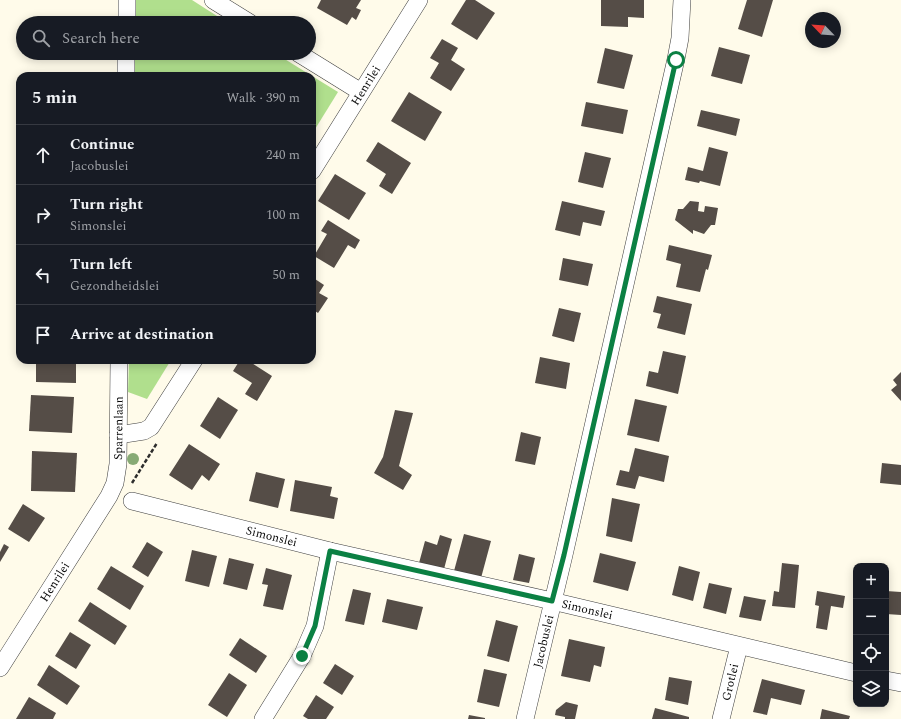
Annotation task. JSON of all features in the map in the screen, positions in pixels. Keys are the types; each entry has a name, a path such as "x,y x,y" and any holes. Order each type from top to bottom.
{"street":[{"path":"127,0 127,16"},
{"path":"213,0 239,16"},
{"name":"Henrilei","path":"316,165 418,0"},
{"name":"Jacobuslei","path":"525,719 564,555 676,60 680,38 682,0"},
{"path":"126,60 126,72"},
{"path":"309,60 361,92"},
{"name":"Sparrenlaan","path":"109,496 115,483 117,470 119,364"},
{"path":"118,435 144,431 150,427 191,364"},
{"name":"Henrilei","path":"0,668 109,496"},
{"name":"Simonslei","path":"132,502 330,551 552,601 853,672"},
{"path":"263,719 302,656 315,626 330,551"},
{"name":"Grotlei","path":"721,719 739,646"},
{"path":"889,681 901,683"}],"green space":[{"path":"136,0 192,0 217,16 136,16"},
{"path":"135,60 286,60 306,72 134,72"},
{"path":"316,78 338,92 316,128"},
{"path":"129,364 169,364 147,399 128,392"}],"building":[{"path":"321,0 361,0 356,8 361,10 356,20 352,17 347,25 317,8"},
{"path":"466,0 475,0 495,13 477,40 451,24"},
{"path":"601,0 644,0 644,18 628,17 628,27 601,26"},
{"path":"747,0 773,0 762,37 738,29"},
{"path":"442,39 458,48 451,60 465,69 451,91 430,78 439,63 430,58"},
{"path":"719,47 750,55 742,84 711,76"},
{"path":"605,48 633,55 624,89 597,83"},
{"path":"409,92 442,112 425,141 391,121"},
{"path":"586,102 628,110 623,134 581,126"},
{"path":"701,110 740,119 736,136 697,126"},
{"path":"378,142 411,163 392,194 379,186 386,174 366,161"},
{"path":"709,147 728,152 720,186 700,181 699,183 685,180 688,167 703,171"},
{"path":"585,152 611,158 603,188 578,182"},
{"path":"335,174 366,193 349,220 318,201"},
{"path":"562,201 605,211 601,226 583,222 580,236 555,230"},
{"path":"690,201 699,202 698,211 704,212 705,206 718,208 715,225 711,225 704,234 693,230 693,234 675,220 678,209 683,209"},
{"path":"328,220 360,240 355,249 348,245 334,268 316,257 316,253 327,234 321,231"},
{"path":"669,245 712,255 708,270 706,269 700,292 676,287 681,264 666,260"},
{"path":"563,258 593,264 588,286 559,280"},
{"path":"316,280 324,285 319,293 328,298 318,313 316,312"},
{"path":"657,296 692,304 685,335 657,328 661,314 653,312"},
{"path":"559,308 581,313 574,342 552,336"},
{"path":"663,351 686,356 678,394 646,386 649,371 658,373"},
{"path":"540,357 570,363 566,389 535,383"},
{"path":"36,364 76,364 76,383 36,382"},
{"path":"237,364 253,364 272,376 257,401 245,394 252,383 233,371"},
{"path":"901,372 901,401 891,390 897,385 893,380"},
{"path":"31,395 74,397 72,433 29,431"},
{"path":"218,397 238,410 220,439 200,426"},
{"path":"635,399 667,406 659,442 627,435"},
{"path":"395,410 413,413 399,466 412,475 403,490 374,473 383,457"},
{"path":"521,432 541,437 535,465 515,461"},
{"path":"189,444 220,464 209,481 202,475 192,490 169,475"},
{"path":"635,448 669,456 664,482 639,476 635,489 616,485 620,470 629,472"},
{"path":"32,451 77,453 75,492 31,491"},
{"path":"882,463 901,465 901,485 880,483"},
{"path":"256,472 285,479 278,508 249,501"},
{"path":"295,480 332,487 330,496 338,498 334,519 290,511"},
{"path":"612,498 640,504 632,542 606,536"},
{"path":"23,504 45,518 29,542 8,529"},
{"path":"464,534 491,541 481,578 454,571"},
{"path":"440,535 452,539 444,569 419,563 425,541 437,545"},
{"path":"147,542 163,552 148,577 132,567"},
{"path":"4,544 9,547 0,562 0,552"},
{"path":"192,550 217,556 209,587 185,581"},
{"path":"600,553 636,562 628,591 593,582"},
{"path":"519,554 535,558 529,583 513,580"},
{"path":"229,558 254,564 247,590 223,584"},
{"path":"782,563 799,565 795,608 772,606 774,591 779,592"},
{"path":"111,566 144,586 130,610 97,589"},
{"path":"679,566 700,572 693,601 672,595"},
{"path":"266,568 292,575 283,610 263,606 268,585 262,584"},
{"path":"709,583 732,588 726,614 703,608"},
{"path":"353,589 371,593 364,625 345,621"},
{"path":"817,591 845,596 843,608 831,606 827,630 816,628 819,606 815,605"},
{"path":"889,591 901,592 901,615 889,614"},
{"path":"744,596 766,600 761,621 739,617"},
{"path":"387,599 423,607 417,630 382,622"},
{"path":"90,602 127,626 115,645 78,621"},
{"path":"496,620 518,626 509,662 487,656"},
{"path":"70,632 91,645 76,669 55,656"},
{"path":"240,638 267,656 256,673 229,655"},
{"path":"569,639 605,647 601,667 594,665 590,682 561,676"},
{"path":"335,664 354,676 342,695 323,683"},
{"path":"49,665 80,686 67,705 37,685"},
{"path":"484,669 507,674 499,707 477,702"},
{"path":"229,673 247,685 227,717 208,705"},
{"path":"669,677 692,681 688,705 665,700"},
{"path":"762,679 805,690 801,705 771,698 767,715 753,712"},
{"path":"316,695 334,707 326,719 308,719 303,716"},
{"path":"29,697 56,713 53,719 16,719"},
{"path":"566,702 578,705 575,719 565,719 565,717 555,715 556,710"},
{"path":"655,708 689,717 689,719 652,719"},
{"path":"822,709 850,716 849,719 820,719"},
{"path":"469,715 485,718 485,719 468,719"}],"route":[{"path":"302,656 315,626 330,551 552,601 564,555 676,60"}]}
